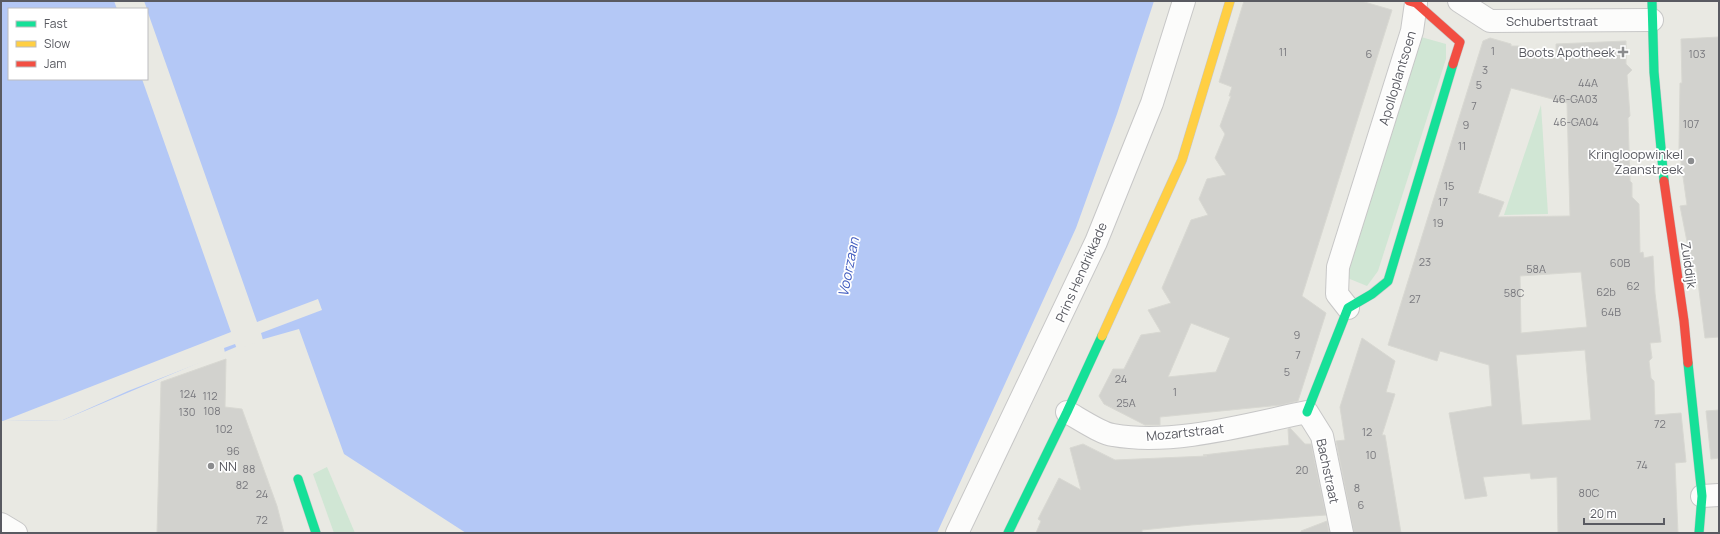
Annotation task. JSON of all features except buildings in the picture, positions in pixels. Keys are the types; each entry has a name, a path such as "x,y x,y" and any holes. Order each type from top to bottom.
{"street":[{"name":"Prins Hendrikkade","path":"957,533 1096,242 1152,103 1184,1"},
{"path":"1008,533 1067,412 1182,160 1230,1"},
{"name":"Schubertstraat","path":"1459,1 1490,21 1652,11"},
{"name":"Apolloplantsoen","path":"1412,2 1460,42 1388,281 1372,294 1348,308 1336,294 1338,267 1412,32 1412,2"},
{"name":"Zuiddijk","path":"1652,11 1661,163 1710,496 1699,533"},
{"path":"1306,412 1348,308"},
{"name":"Mozartstraat","path":"1067,412 1112,435 1150,438 1204,433 1306,412"},
{"name":"Bachstraat","path":"1306,412 1322,436 1342,533"},
{"path":"298,479 316,533"},
{"path":"1,524 16,533"}],"green space":[{"path":"1421,37 1446,44 1446,59 1378,271 1367,286 1345,277"},
{"path":"1541,105 1548,214 1504,215"},
{"path":"327,467 355,533 334,533 313,474"}],"water":[{"name":"Voorzaan","path":"1,1 1154,1 1117,114 1076,228 937,533 466,533 344,454 299,329 236,347 63,420 1,421"}],"pier":[{"path":"114,1 144,1 147,8 117,8"},
{"path":"148,13 257,322 318,299 322,310 261,333 263,340 237,349 235,344 224,348 225,353 128,391 63,420 3,421 231,332 142,80 148,80"}],"traffic: fast":[{"path":"1652,1 1654,72 1664,181"},
{"path":"1307,412 1348,308 1372,294 1388,281 1453,64"},
{"path":"1008,533 1102,336"},
{"path":"1688,363 1702,496 1699,533"},
{"path":"298,479 316,533"}],"traffic: slow":[{"path":"1102,336 1182,160 1230,1"}],"traffic: jam":[{"path":"1409,1 1416,3 1460,42 1453,64"},
{"path":"1664,181 1684,321 1688,363"}],"place":[{"name":"Boots Apotheek","path":"1623,52"},
{"name":"Kringloopwinkel Zaanstreek","path":"1691,161"},
{"name":"NN","path":"211,466"}]}
